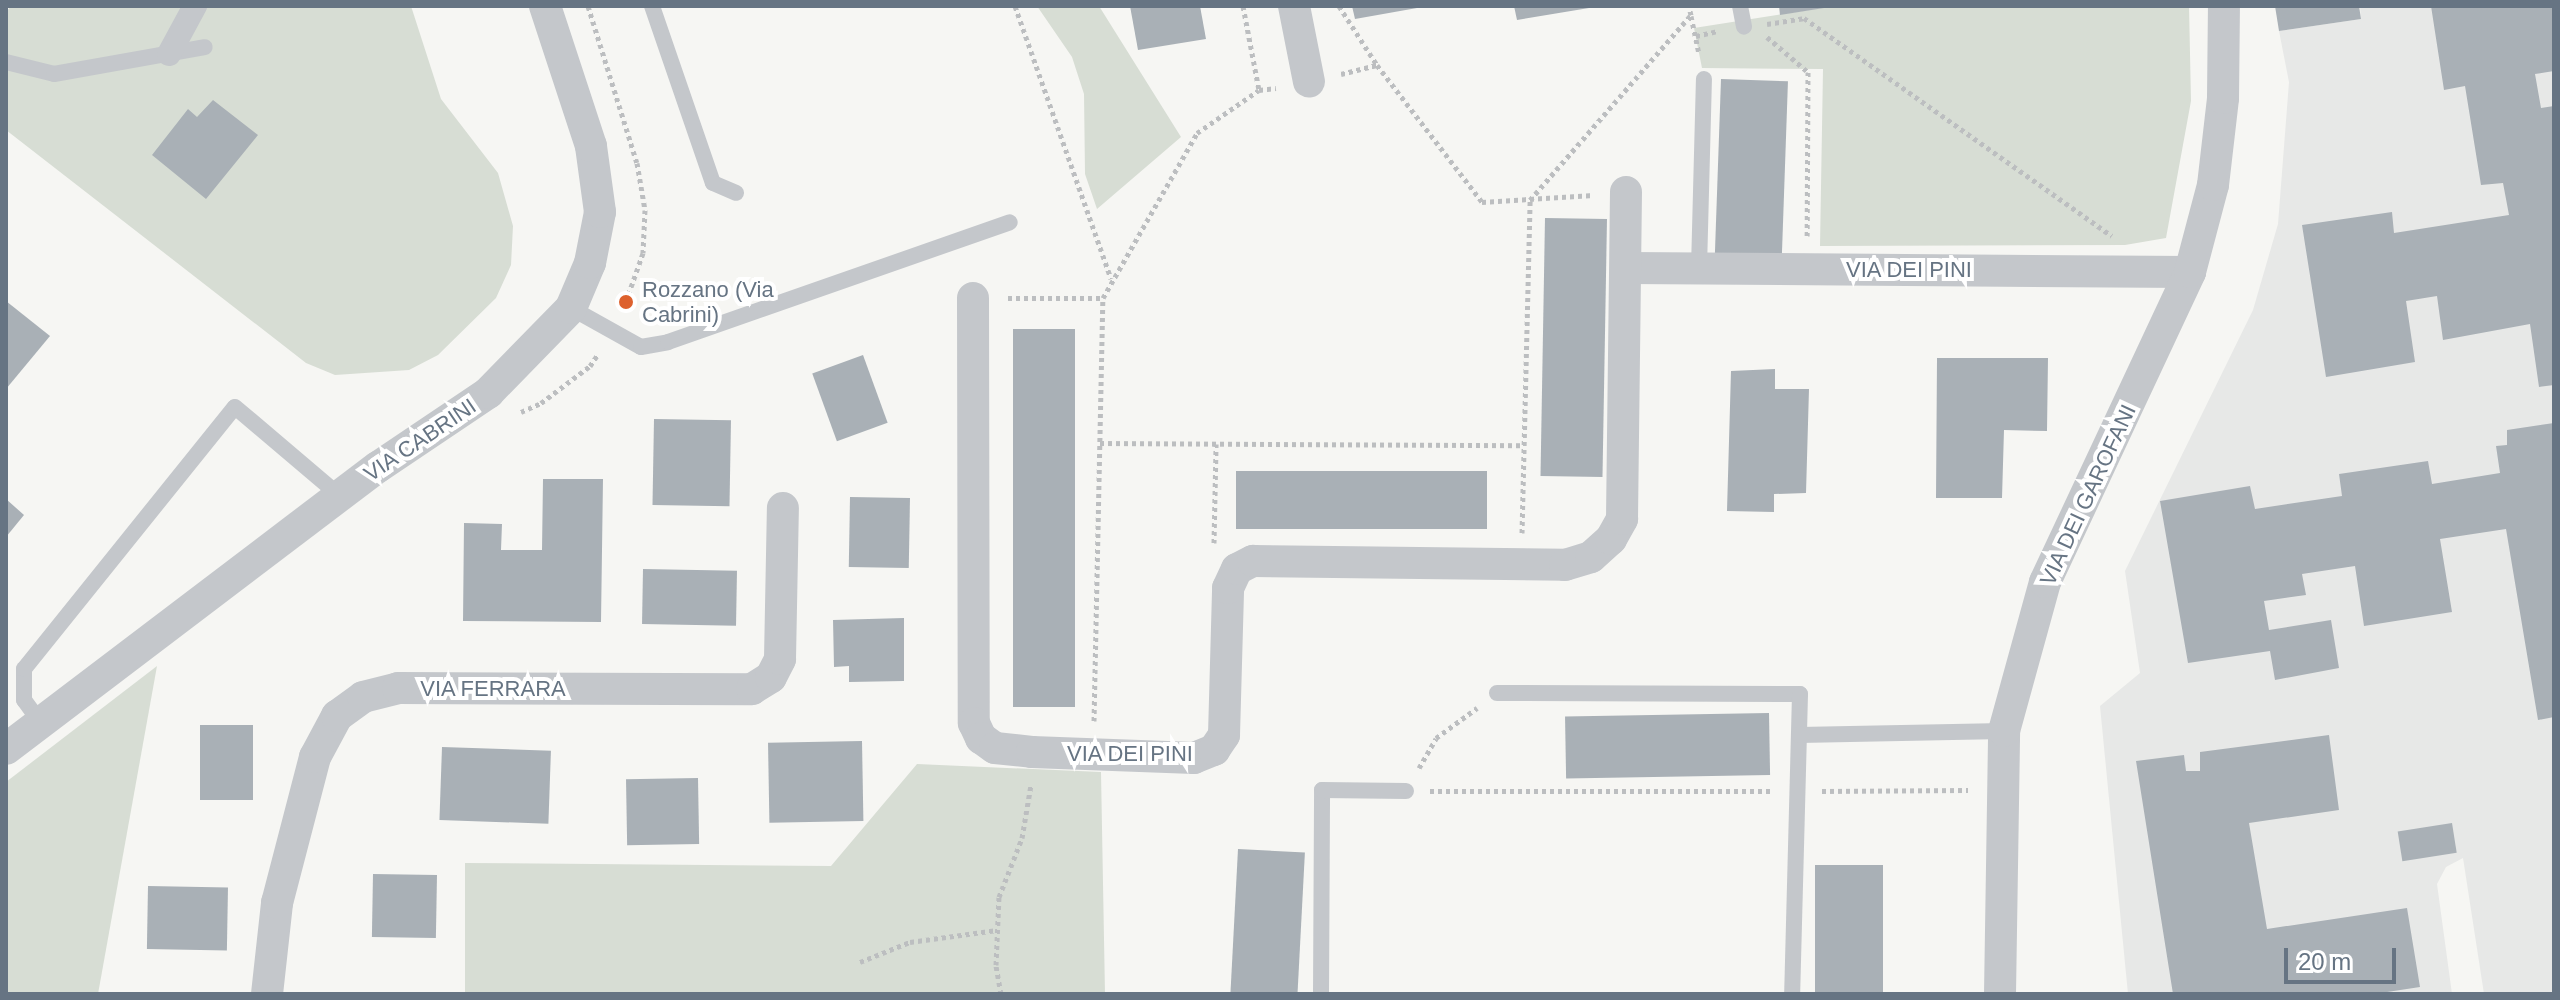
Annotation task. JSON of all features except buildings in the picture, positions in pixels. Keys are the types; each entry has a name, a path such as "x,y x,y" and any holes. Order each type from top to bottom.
{"street":[{"path":"169,54 195,6"},
{"name":"VIA CABRINI","path":"6,749 340,496 488,393 571,308 590,263 600,212 591,146 545,6"},
{"path":"1294,6 1309,82"},
{"name":"VIA DEI GAROFANI","path":"2000,994 2004,731 2045,582 2213,185 2223,98 2224,6"},
{"path":"1237,569 1253,561 1565,565 1591,557 1611,539 1622,519 1628,268 1626,192"},
{"name":"VIA DEI PINI","path":"1628,268 2176,271"},
{"name":"VIA DEI PINI","path":"973,298 974,723 981,738 995,748 1032,752 1194,758 1214,750 1224,735 1228,588 1237,569"},
{"name":"VIA FERRARA","path":"267,994 281,889 315,757 337,716 363,697 398,688 752,689 771,677 780,659 783,508"}],"lane":[{"path":"652,6 713,183 736,193"},
{"path":"1740,6 1744,27"},
{"path":"6,62 54,74 205,47"},
{"path":"1699,268 1704,79"},
{"path":"571,308 641,347 668,342 1010,222"},
{"path":"40,722 24,700 24,669 235,407 340,496"},
{"path":"1497,693 1800,694 1792,994"},
{"path":"1799,735 2004,731"},
{"path":"1321,994 1322,790 1406,791"}],"path":[{"path":"1015,6 1112,279"},
{"path":"1094,727 1103,298 1197,133 1259,90 1243,6"},
{"path":"1339,6 1377,65 1482,202 1626,192"},
{"path":"1689,6 1704,79"},
{"path":"1522,563 1530,200 1691,15"},
{"path":"1807,269 1808,72 1754,26 1804,18 2176,271"},
{"path":"1696,36 1744,27"},
{"path":"973,298 1103,298"},
{"path":"1100,443 1523,445"},
{"path":"1216,444 1214,556 1237,569"},
{"path":"1497,693 1436,738 1406,791 2003,790"},
{"path":"1001,994 997,930 999,897 1022,838 1030,799 1032,752"},
{"path":"860,962 910,942 997,930"}],"shaded area":[{"path":"11,6 411,6 441,99 498,173 513,226 511,265 496,298 438,355 409,370 335,375 306,363 6,130 6,12"},
{"path":"1037,6 1099,6 1181,137 1097,209 1085,174 1084,94 1072,57"},
{"path":"1834,6 2189,6 2191,101 2166,238 2125,245 1820,246 1823,69 1702,68 1694,28"},
{"path":"2360,6 2554,6 2554,994 2484,994 2463,858 2446,867 2437,884 2452,994 2128,994 2100,706 2140,673 2125,571 2253,310 2278,224 2289,82 2279,31 2361,19"},
{"path":"157,666 98,994 6,994 6,782"},
{"path":"917,764 1101,772 1105,994 465,994 465,863 831,866"}],"place":[{"name":"Rozzano (Via Cabrini)","path":"626,302"}]}
